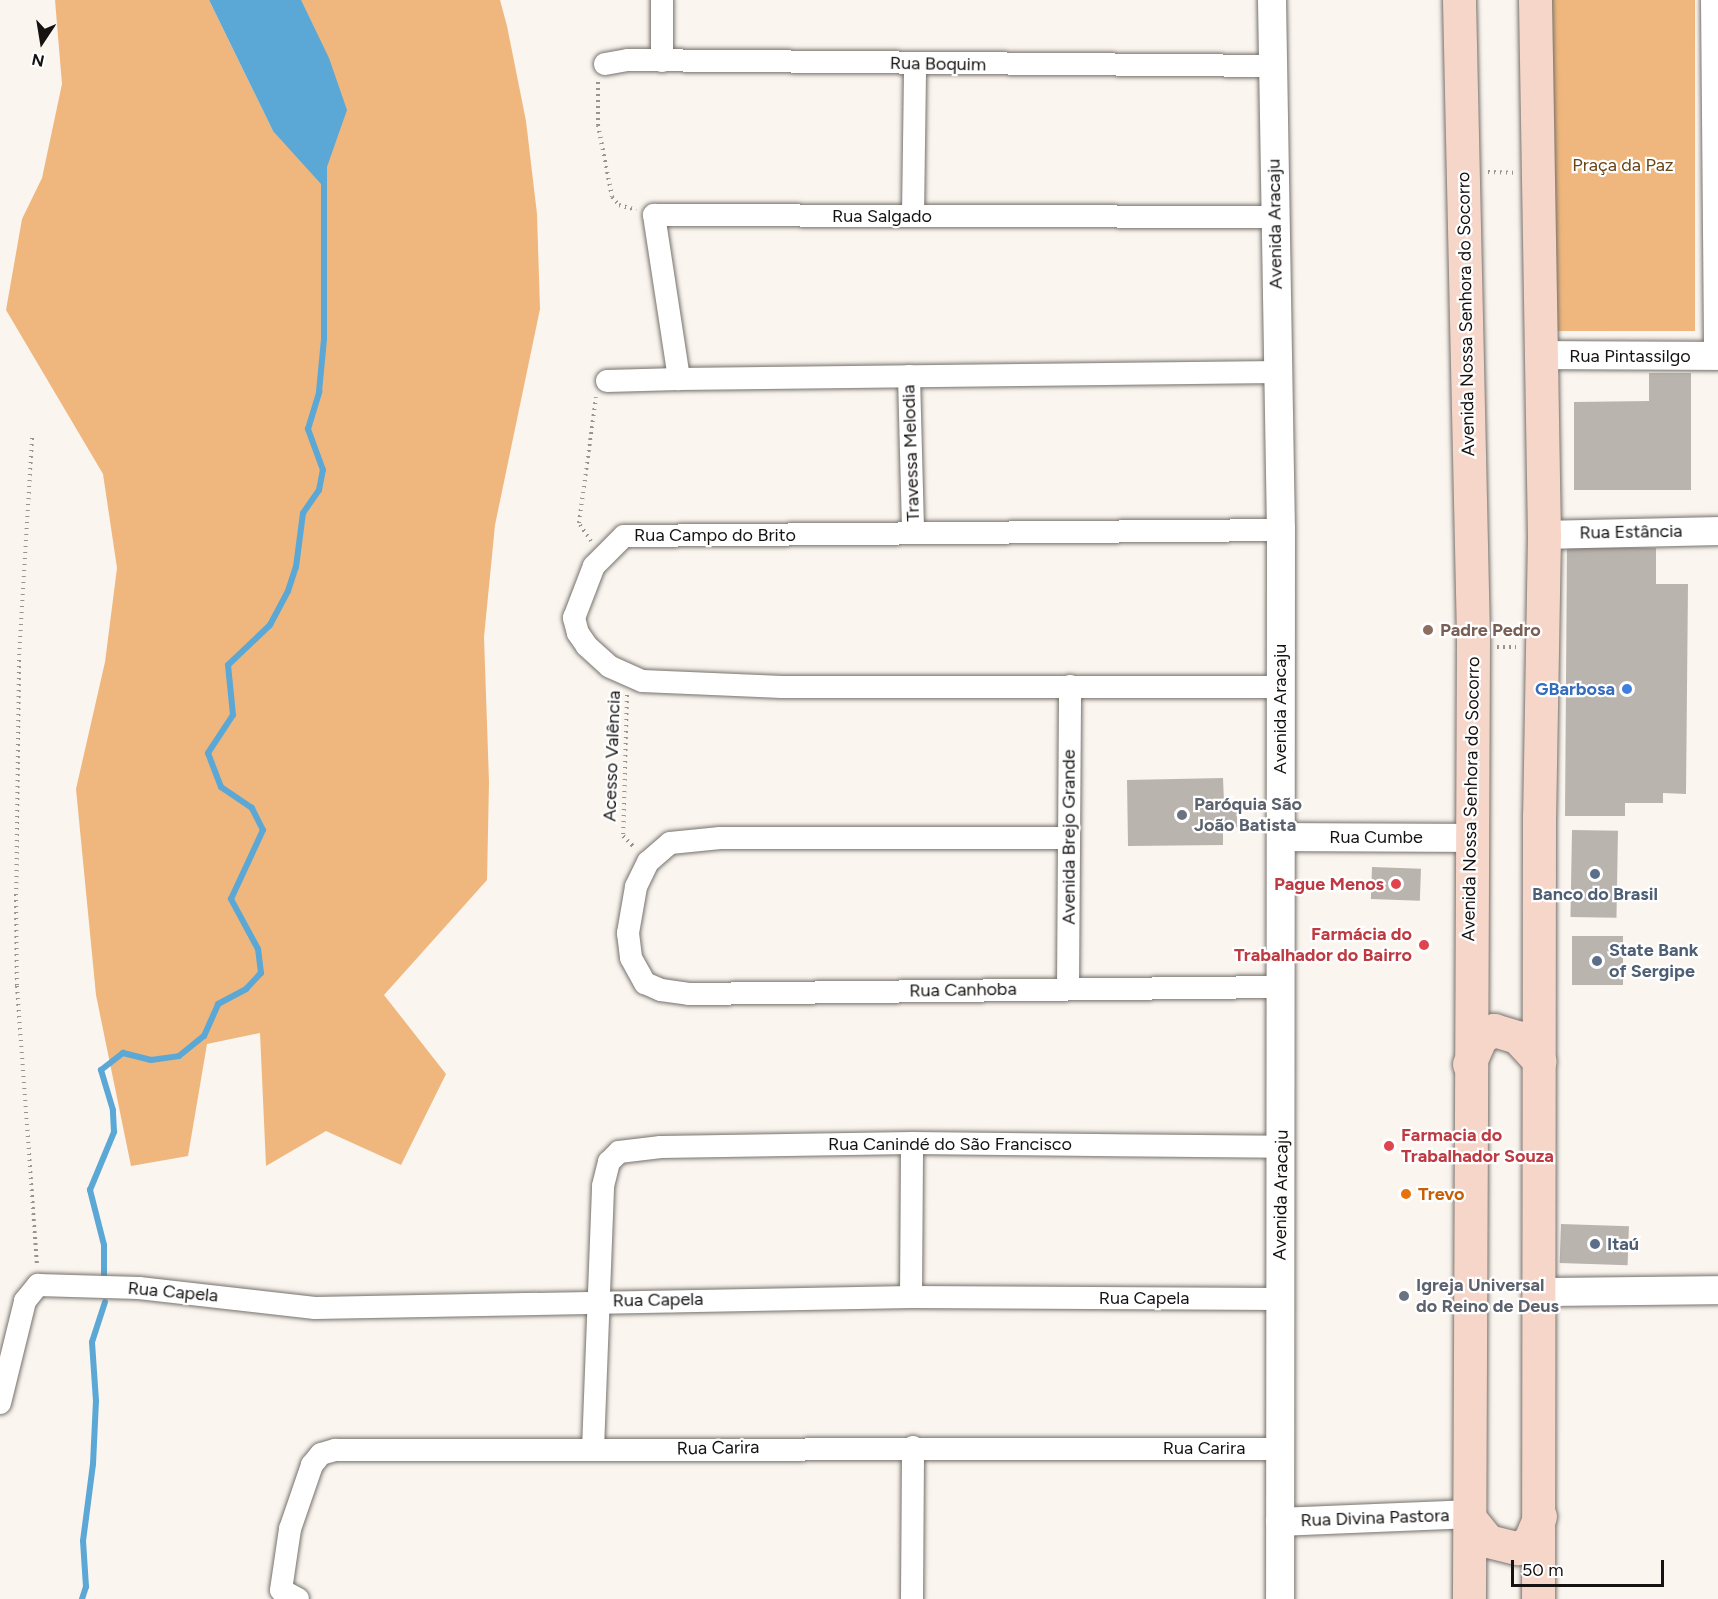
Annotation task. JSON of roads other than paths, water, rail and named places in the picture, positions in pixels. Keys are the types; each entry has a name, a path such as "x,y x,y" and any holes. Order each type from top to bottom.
{"main road":[{"name":"Avenida Nossa Senhora do Socorro","path":"1459,0 1473,648 1469,1065 1471,1517 1469,1599"},
{"path":"1535,0 1544,535 1541,646 1538,1599"},
{"path":"1469,1065 1481,1037 1494,1029 1512,1033 1539,1061"},
{"path":"1471,1517 1488,1541 1517,1548 1529,1542 1540,1516"}],"street":[{"path":"662,0 662,61"},
{"name":"Avenida Aracaju","path":"1272,0 1281,530 1282,987 1278,1449 1280,1599"},
{"path":"1714,0 1718,135 1718,355"},
{"name":"Rua Boquim","path":"605,64 621,60 1272,66"},
{"path":"913,216 915,64"},
{"name":"Rua Salgado","path":"680,379 654,215 1275,217"},
{"name":"Rua Pintassilgo","path":"1541,355 1718,355"},
{"path":"607,381 909,375 1278,372"},
{"name":"Travessa Melodia","path":"909,375 913,531"},
{"name":"Rua Campo do Brito","path":"1280,687 782,687 656,682 627,676 587,646 575,625 584,584 601,557 624,536 648,533 817,535 913,531 1281,530"},
{"name":"Rua Estância","path":"1544,535 1718,531"},
{"name":"Avenida Brejo Grande","path":"1068,988 1070,686"},
{"name":"Rua Cumbe","path":"1281,837 1470,838"},
{"name":"Rua Canhoba","path":"1068,838 720,838 670,843 648,862 636,887 628,933 631,958 645,983 671,992 720,995 1068,988 1282,987"},
{"path":"911,1297 912,1143"},
{"name":"Rua Canindé do São Francisco","path":"598,1301 603,1185 609,1162 619,1152 672,1146 912,1143 1281,1147"},
{"name":"Rua Capela","path":"0,1403 25,1301 38,1285 139,1288 315,1308 911,1297 1280,1299"},
{"path":"1540,1292 1718,1290"},
{"path":"593,1449 598,1301"},
{"path":"912,1599 913,1447"},
{"name":"Rua Carira","path":"298,1599 281,1590 282,1571 306,1479 321,1454 365,1449 913,1447 1278,1449"},
{"name":"Rua Divina Pastora","path":"1280,1522 1471,1517"}],"water":[{"path":"209,0 301,0 329,58 347,110 321,184 273,131"}],"waterway":[{"path":"104,1276 104,1245 90,1190 114,1132 113,1110 101,1070 123,1053 151,1060 179,1056 204,1036 218,1004 246,989 261,973 258,949 231,899 263,830 252,808 221,787 208,753 233,715 228,665 270,625 288,591 296,567 303,513 319,490 323,470 308,429 319,392 324,339 324,167"},
{"path":"82,1599 86,1587 83,1541 93,1464 96,1401 92,1342 105,1302"}],"place":[{"name":"Padre Pedro","path":"1428,630"},
{"name":"GBarbosa","path":"1627,689"},
{"name":"Paróquia São João Batista","path":"1182,815"},
{"name":"Banco do Brasil","path":"1595,874"},
{"name":"Pague Menos","path":"1396,884"},
{"name":"Farmácia do Trabalhador do Bairro","path":"1424,945"},
{"name":"State Bank of Sergipe","path":"1597,961"},
{"name":"Farmacia do Trabalhador Souza","path":"1389,1146"},
{"name":"Trevo","path":"1406,1194"},
{"name":"Itaú","path":"1595,1244"},
{"name":"Igreja Universal do Reino de Deus","path":"1404,1296"}],"park label":[{"name":"Praça da Paz","path":"1623,165"}]}
